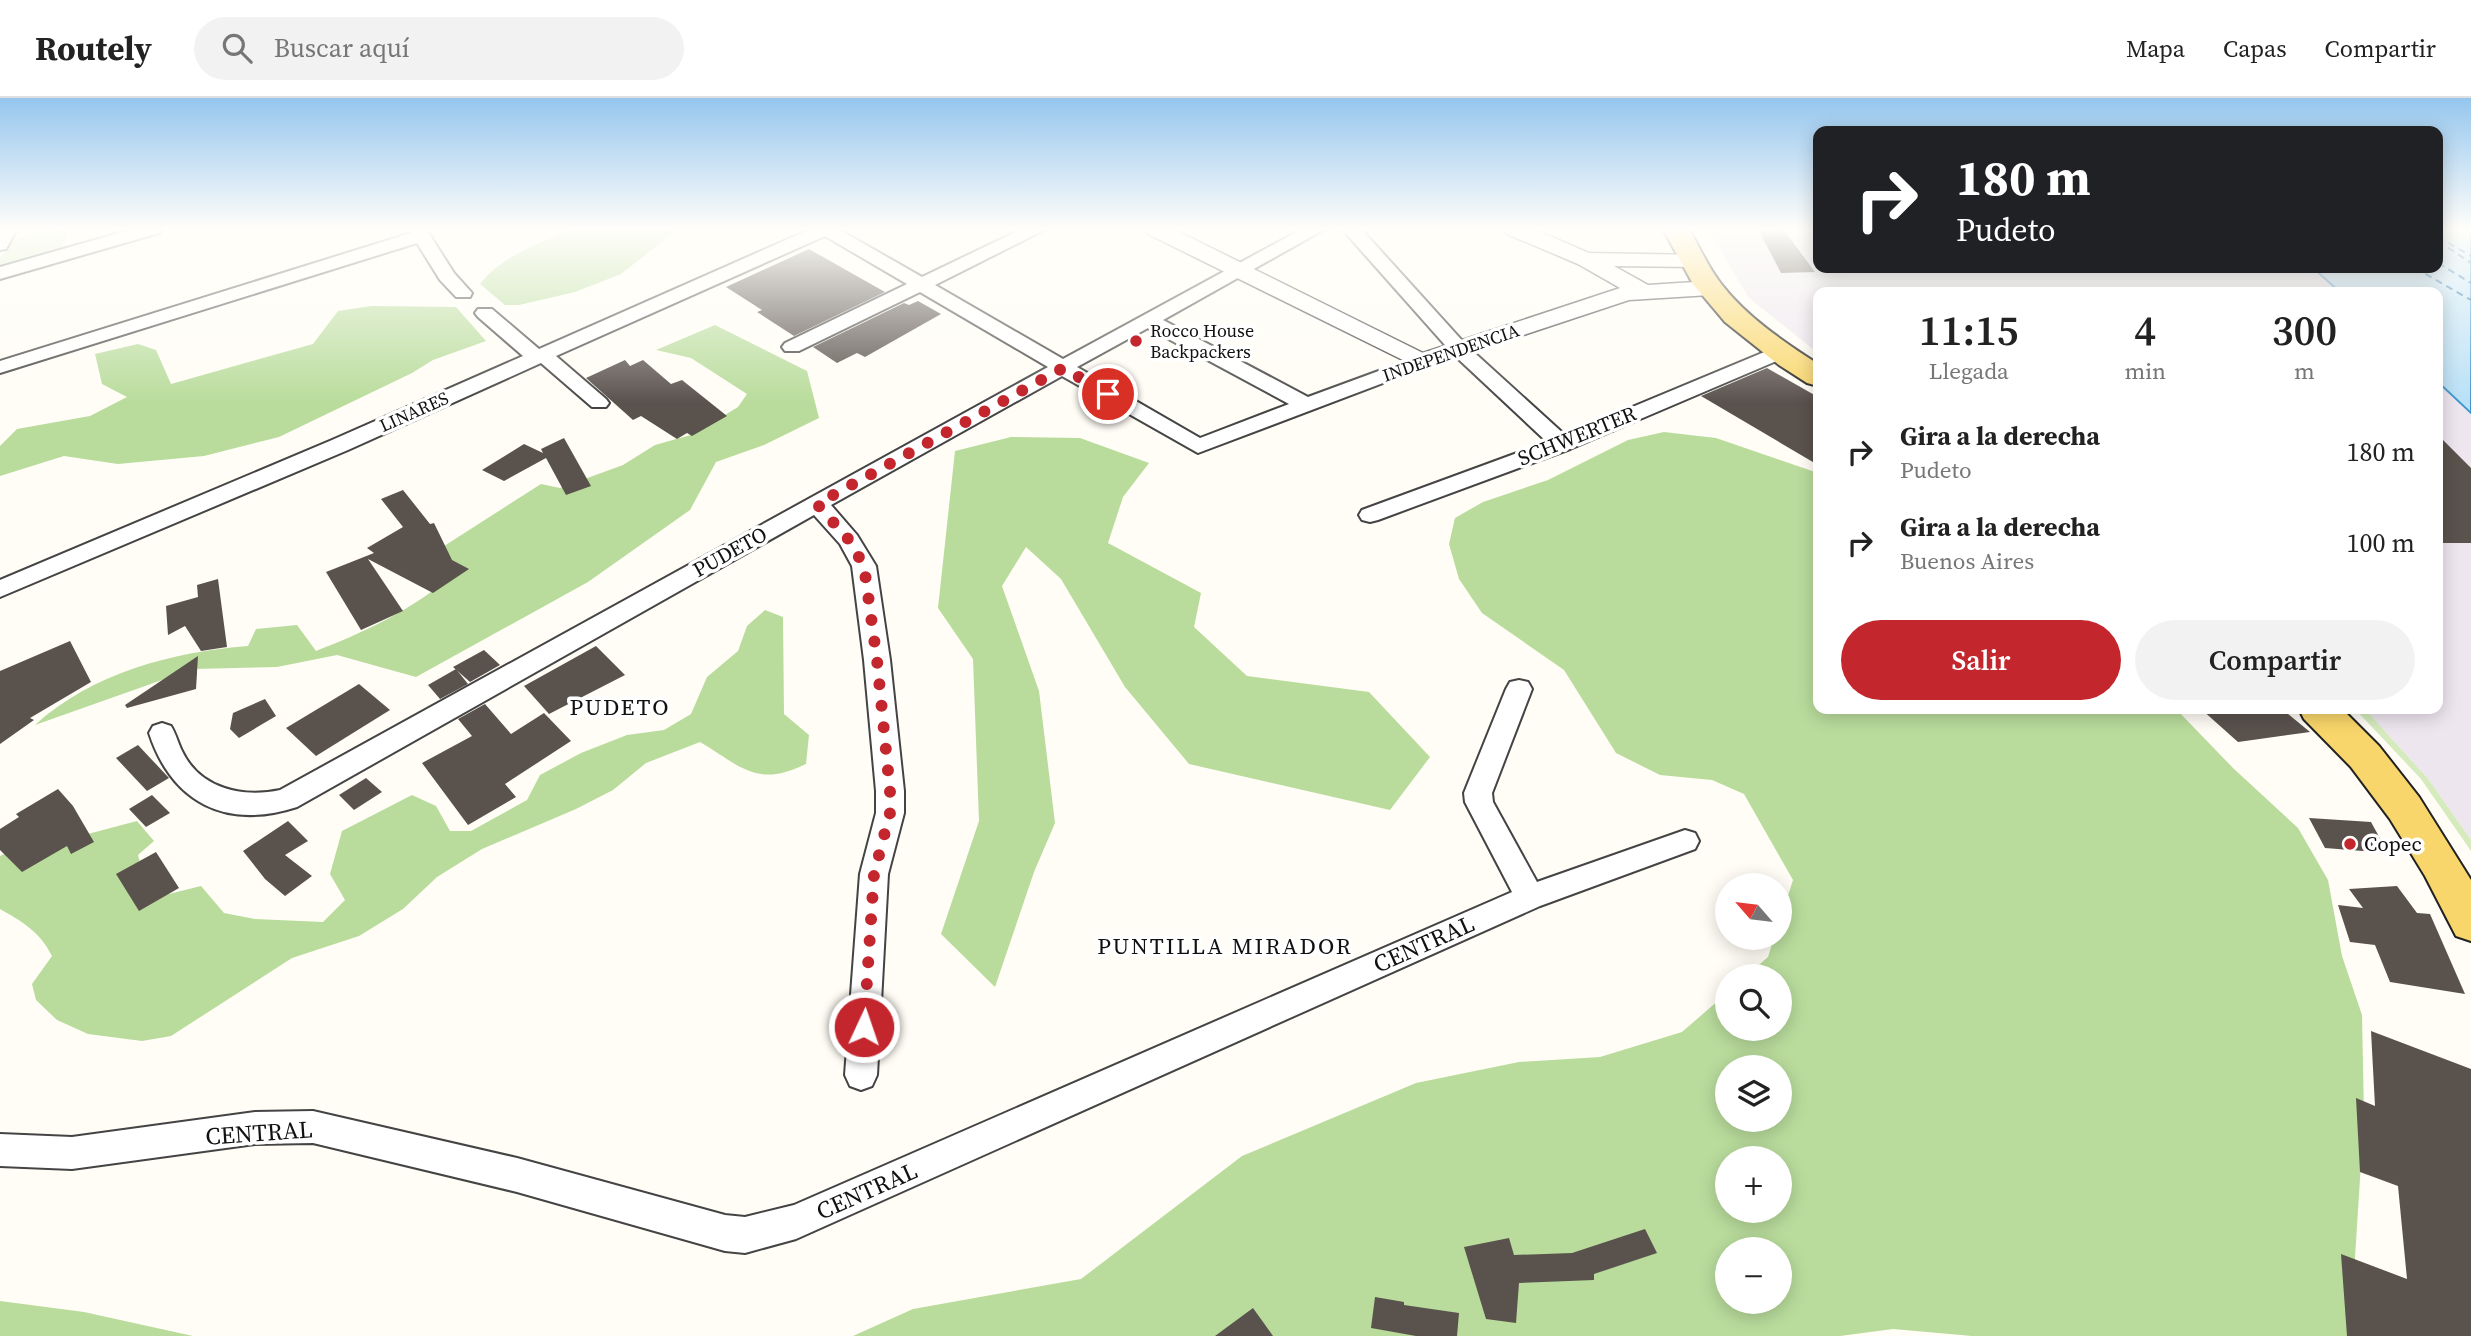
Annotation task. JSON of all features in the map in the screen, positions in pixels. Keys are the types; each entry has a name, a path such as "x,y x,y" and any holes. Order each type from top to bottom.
{"main road":[{"path":"1710,288 1744,323 1813,374"},
{"path":"2323,714 2356,746 2408,810 2471,923"}],"street":[{"path":"0,367 251,287"},
{"path":"457,287 463,293"},
{"name":"LINARES","path":"0,589 340,445 695,287"},
{"path":"792,347 918,287"},
{"path":"925,287 1063,368"},
{"name":"PUDETO","path":"162,733 170,759 196,788 213,796 253,805 264,806 287,799 1212,287"},
{"path":"1271,287 1421,362"},
{"path":"1404,287 1460,350 1562,444"},
{"path":"1636,287 1642,290"},
{"name":"INDEPENDENCIA","path":"1063,368 1198,446 1421,362 1612,297 1642,290 1710,288"},
{"path":"485,313 599,403"},
{"path":"1151,322 1306,405"},
{"name":"SCHWERTER","path":"1370,515 1562,444 1781,352"},
{"path":"817,504 849,540 864,566 889,769 890,813 873,884 861,1075"},
{"path":"1519,689 1478,793 1479,803 1530,897"},
{"name":"CENTRAL","path":"0,1150 72,1153 255,1129 313,1127 517,1175 725,1233 745,1235 796,1222 1530,897 1685,841"}],"shaded area":[{"path":"1742,287 2334,287 1813,287 1813,349 1749,298"},
{"path":"2443,387 2471,413 2471,840 2429,780 2370,714 2443,714"}],"green space":[{"path":"483,287 588,287 519,305 505,305"},
{"path":"371,306 456,307 486,341 433,360 412,373 279,437 204,456 118,464 64,456 0,476 0,446 17,429 90,416 127,397 102,384 95,354 138,344 156,350 171,384 313,344 338,311"},
{"path":"715,325 807,371 819,418 764,445 716,462 690,510 588,582 416,677 337,655 277,667 193,669 35,725 57,707 107,679 162,660 248,646 256,629 297,625 316,651 397,614 442,584 416,564 541,484 560,488 623,465 655,445 694,434 738,407 747,394 691,358 656,350"},
{"path":"1664,432 1716,438 1813,471 1813,714 2181,714 2233,768 2298,828 2328,880 2342,956 2362,1015 2364,1116 2350,1336 1972,1336 1893,1329 1840,1336 853,1336 913,1309 1081,1279 1242,1156 1416,1083 1519,1062 1600,1057 1682,1032 1715,1003 1715,1041 1792,1041 1792,964 1760,964 1768,957 1770,950 1792,950 1792,873 1789,873 1744,794 1712,780 1660,775 1616,753 1564,670 1482,613 1459,579 1449,544 1455,518 1483,502 1548,480 1628,440"},
{"path":"1011,437 1080,438 1149,463 1123,497 1108,543 1201,593 1194,627 1247,676 1369,692 1430,757 1390,810 1189,764 1125,687 1061,579 1026,547 1002,586 1039,691 1055,823 1034,872 995,987 941,934 979,821 973,659 938,608 955,451"},
{"path":"765,610 783,617 784,714 809,735 806,764 789,771 762,774 739,766 700,742 646,763 613,790 576,809 482,849 437,877 403,909 359,936 292,958 171,1036 142,1041 88,1034 57,1020 36,1000 32,984 52,956 30,928 0,909 0,856 41,835 84,835 137,821 154,841 138,855 140,863 169,894 201,886 224,913 255,919 323,922 345,900 330,874 342,831 412,795 436,806 450,831 471,831 527,800 540,775 581,753 627,735 664,730 691,714 707,677 738,651 747,626"},
{"path":"2360,714 2370,714 2429,780 2471,840 2471,851 2421,779"},
{"path":"0,1301 84,1312 193,1336 0,1336"}],"water":[{"path":"2334,287 2471,287 2471,413 2443,387 2443,287"}],"building":[{"path":"726,287 876,287 885,292 794,336 757,312 762,310"},
{"path":"918,301 941,314 865,357 857,353 837,363 813,347 904,303 909,305"},
{"path":"625,360 630,366 643,360 671,384 682,380 727,416 692,436 687,433 677,439 641,416 633,420 586,378"},
{"path":"1767,368 1813,394 1813,462 1701,396"},
{"path":"564,438 591,486 566,495 546,458 504,481 482,470 524,444 543,453 541,449"},
{"path":"2443,440 2471,468 2471,543 2443,543"},
{"path":"403,490 430,524 434,523 452,560 469,569 433,593 368,559 403,611 361,630 326,572 374,553 367,548 403,527 381,499"},
{"path":"218,579 227,647 201,651 185,626 168,635 166,606 198,597 197,585"},
{"path":"70,641 91,682 30,718 34,720 0,744 0,671"},
{"path":"596,646 625,675 549,714 524,686"},
{"path":"484,650 500,665 470,682 453,667"},
{"path":"198,656 196,689 127,708 125,705"},
{"path":"456,669 468,684 440,699 428,685"},
{"path":"359,684 390,710 316,756 286,728"},
{"path":"265,699 276,716 239,738 230,729 233,713"},
{"path":"485,704 511,734 544,713 571,741 505,784 516,797 468,825 422,763 472,736 458,719"},
{"path":"2207,714 2288,714 2310,732 2238,742"},
{"path":"138,745 169,778 147,791 116,758"},
{"path":"366,778 382,792 354,810 339,795"},
{"path":"58,789 73,806 94,842 71,854 67,846 22,872 0,850 0,829 19,817 16,814"},
{"path":"152,795 170,813 146,827 129,809"},
{"path":"2309,818 2371,822 2388,853 2325,848"},
{"path":"288,821 308,841 285,855 312,876 285,896 265,879 243,851"},
{"path":"156,852 179,888 139,911 116,874"},
{"path":"2397,886 2417,913 2430,914 2465,994 2390,982 2375,945 2350,942 2338,905 2363,908 2349,889"},
{"path":"2371,1031 2471,1069 2471,1336 2347,1336 2341,1254 2407,1279 2398,1186 2360,1172 2356,1098 2375,1106"},
{"path":"1645,1229 1657,1253 1594,1274 1594,1280 1519,1283 1516,1323 1486,1319 1464,1247 1509,1238 1514,1255 1572,1253"},
{"path":"1375,1297 1404,1302 1404,1305 1459,1313 1457,1336 1416,1336 1371,1328"},
{"path":"1253,1308 1273,1336 1215,1336"}],"ferry route":[{"path":"2448,287 2471,300"}],"place":[{"name":"Rocco House Backpackers","path":"1136,341"},
{"name":"Copec","path":"2350,844"}],"district":[{"name":"PUDETO","path":"620,707"},
{"name":"PUNTILLA MIRADOR","path":"1225,946"}],"route":[{"path":"864,1027 874,874 890,813 889,769 864,566 849,540 817,504 1063,368 1108,394"}]}
